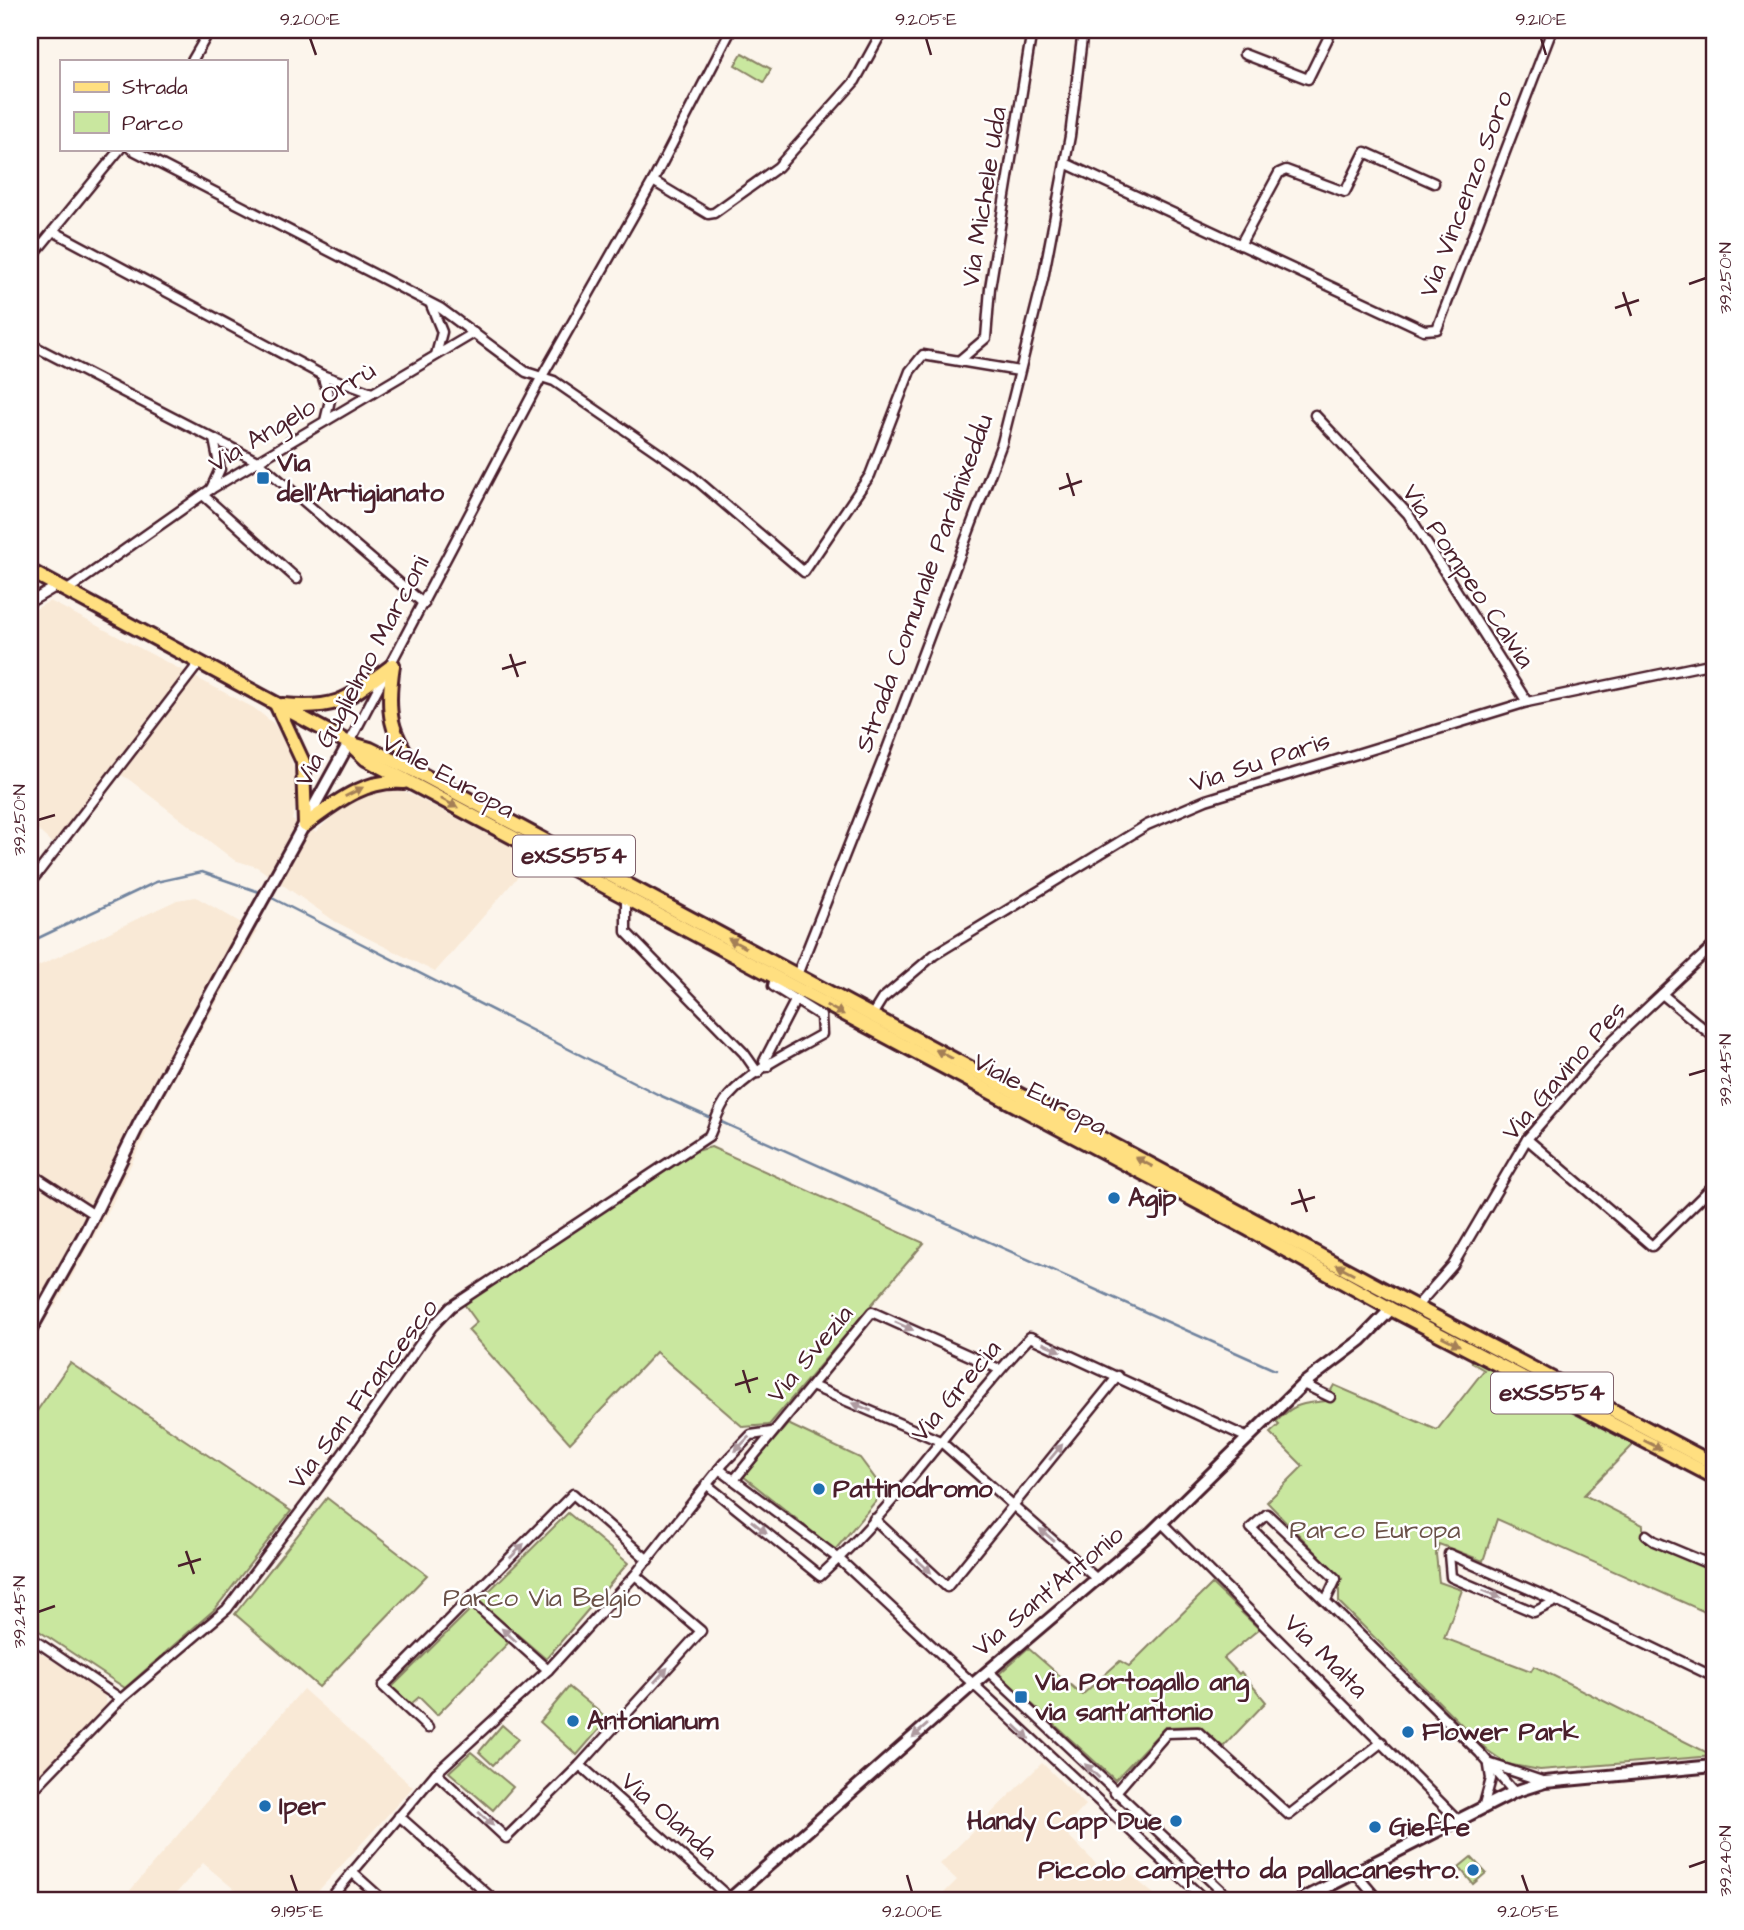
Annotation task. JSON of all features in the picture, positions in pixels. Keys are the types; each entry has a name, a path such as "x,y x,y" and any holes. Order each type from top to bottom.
{"main road":[{"name":"Viale Europa","path":"30,571 349,743 366,759 416,779 797,975 1714,1464"},
{"path":"276,704 316,708 329,705 361,689 393,665"},
{"path":"305,825 349,793 367,785 416,779 393,730 388,696 393,665"},
{"path":"276,704 303,762 305,825"},
{"name":"Viale Europa","path":"416,779 626,898 1248,1229 1391,1309 1714,1477"}],"street":[{"path":"193,60 211,30"},
{"name":"Via Guglielmo Marconi","path":"30,1331 139,1124 277,879 393,665 541,378 653,181 731,30"},
{"path":"653,181 708,214 714,213 778,167 855,81 883,30"},
{"name":"Via Michele Uda","path":"960,359 986,338 990,288 1032,30"},
{"name":"Strada Comunale Pardinixeddu","path":"797,975 887,749 1002,443 1035,315 1065,163 1083,30"},
{"path":"1244,54 1308,79 1332,30"},
{"name":"Via Vincenzo Soro","path":"1065,163 1424,330 1437,329 1552,30"},
{"path":"1705,30 1714,34"},
{"path":"30,259 119,150"},
{"path":"133,150 430,302 526,372 554,381 692,476 804,572 870,475 910,371 923,355 932,354 1019,371"},
{"name":"Via Vincenzo Soro","path":"1240,245 1279,173 1286,170 1345,192 1365,152 1434,183"},
{"path":"53,231 322,375 372,393"},
{"path":"430,302 442,331 436,355"},
{"name":"Via Angelo Orrù","path":"30,602 62,589 207,492 474,333"},
{"path":"30,344 257,461 424,604"},
{"path":"322,375 330,400 325,421"},
{"name":"Via Pompeo Calvia","path":"1315,415 1408,514 1527,702"},
{"path":"214,439 220,469 207,492 297,579"},
{"path":"30,883 199,663"},
{"name":"Via Su Paris","path":"872,1015 883,999 934,955 1147,825 1206,800 1527,702 1714,663"},
{"path":"626,898 626,932 744,1053 758,1073"},
{"name":"Via Gavino Pes","path":"1416,1307 1453,1265 1527,1139 1613,1040 1714,944"},
{"name":"Via San Francesco","path":"30,1793 121,1699 227,1609 319,1487 432,1327 451,1307 709,1136 727,1098 766,1067 822,1034 821,1016 773,986 775,978"},
{"path":"1662,994 1714,1037"},
{"path":"766,1067 764,1061 795,1001"},
{"path":"1527,1139 1652,1246 1714,1185"},
{"path":"30,1173 93,1214"},
{"name":"Via Sant'Antonio","path":"731,1900 972,1685 1162,1523 1303,1384 1361,1340 1391,1309"},
{"name":"Via Svezia","path":"734,1480 872,1312 999,1369"},
{"name":"Via Grecia","path":"839,1559 999,1369 1030,1337 1248,1438"},
{"path":"874,1519 947,1587 1118,1377"},
{"path":"1303,1384 1330,1397"},
{"path":"811,1385 940,1441 1098,1580"},
{"name":"Via Svezia","path":"329,1900 436,1773 548,1670 635,1575 706,1484 751,1435 772,1432"},
{"path":"719,1469 839,1559 1205,1900"},
{"path":"706,1484 820,1576 839,1559"},
{"path":"428,1728 383,1686 573,1494 648,1560"},
{"path":"1326,1600 1336,1579 1267,1514 1251,1528 1489,1763 1514,1792"},
{"name":"Via Malta","path":"1162,1523 1459,1821"},
{"path":"1646,1535 1654,1541 1714,1566"},
{"path":"1556,1601 1534,1612 1451,1577 1449,1554 1556,1601 1714,1677"},
{"path":"436,1773 506,1838 580,1765 701,1631 635,1575"},
{"path":"470,1600 548,1670"},
{"path":"30,1637 121,1699"},
{"path":"989,1672 1231,1900"},
{"path":"1115,1793 1167,1733 1198,1732 1289,1815 1382,1742"},
{"path":"1489,1763 1545,1782"},
{"path":"1483,1808 1491,1779 1489,1763"},
{"name":"Via Olanda","path":"580,1765 731,1900"},
{"path":"1301,1900 1514,1792 1545,1782 1714,1766"},
{"path":"399,1816 495,1900"},
{"path":"353,1873 383,1900"},
{"path":"1356,1874 1378,1900"}],"shaded area":[{"path":"50,601 254,708 273,723 286,741 296,777 296,803 292,820 316,832 352,798 378,789 404,791 534,858 435,972 336,922 257,867 234,860 127,778 109,770 54,845 30,823 30,612"},
{"path":"196,897 257,932 167,1090 111,1206 55,1307 30,1292 30,970 177,900"},
{"path":"30,1646 104,1694 106,1703 114,1713 30,1800"},
{"path":"303,1689 413,1787 310,1900 247,1900 203,1863 172,1898 175,1900 122,1900"},
{"path":"1042,1763 1086,1805 1063,1830 1100,1868 1110,1858 1161,1900 937,1900 957,1880 940,1864"}],"green space":[{"path":"742,53 771,69 764,82 735,65"},
{"path":"711,1147 924,1243 769,1425 743,1427 656,1352 570,1443 468,1330 477,1322 464,1304 665,1165"},
{"name":"Parco Europa","path":"1471,1355 1638,1440 1584,1495 1643,1525 1643,1538 1648,1543 1714,1571 1714,1616 1497,1519 1483,1561 1439,1544 1436,1554 1439,1582 1462,1590 1444,1638 1531,1671 1534,1666 1714,1756 1540,1770 1507,1764 1487,1750 1339,1602 1339,1576 1267,1502 1303,1466 1270,1433 1279,1425 1276,1422 1290,1410 1331,1400 1330,1392 1334,1385 1437,1430 1484,1370 1472,1363"},
{"path":"70,1363 291,1511 215,1609 125,1688 30,1625 30,1421"},
{"name":"Pattinodromo","path":"788,1424 860,1458 877,1481 880,1496 835,1550 743,1476"},
{"path":"327,1498 427,1575 319,1687 235,1614"},
{"name":"Parco Via Belgio","path":"568,1513 628,1563 546,1659 517,1634 437,1715 419,1697 411,1704 392,1687"},
{"path":"1212,1584 1259,1629 1224,1658 1239,1674 1241,1672 1266,1702 1223,1747 1200,1726 1165,1727 1115,1780 999,1674 1028,1648 1082,1695 1120,1661 1129,1666"},
{"name":"Antonianum","path":"569,1687 608,1719 577,1755 540,1722"},
{"path":"502,1725 518,1739 493,1765 479,1752"},
{"path":"471,1752 513,1787 493,1810 449,1772"},
{"name":"Piccolo campetto da pallacanestro.","path":"1471,1857 1486,1873 1473,1884 1459,1867"}],"waterway":[{"path":"30,942 156,882 202,872 262,893"},
{"path":"268,896 657,1094 713,1119"},
{"path":"719,1121 1275,1370"}],"place":[{"name":"Via dell'Artigianato","path":"263,478"},
{"name":"Agip","path":"1114,1198"},
{"name":"Pattinodromo","path":"819,1489"},
{"name":"Via Portogallo ang via sant'antonio","path":"1021,1697"},
{"name":"Antonianum","path":"573,1721"},
{"name":"Flower Park","path":"1408,1732"},
{"name":"Iper","path":"265,1806"},
{"name":"Handy Capp Due","path":"1176,1821"},
{"name":"Gieffe","path":"1375,1827"},
{"name":"Piccolo campetto da pallacanestro.","path":"1473,1870"}]}
